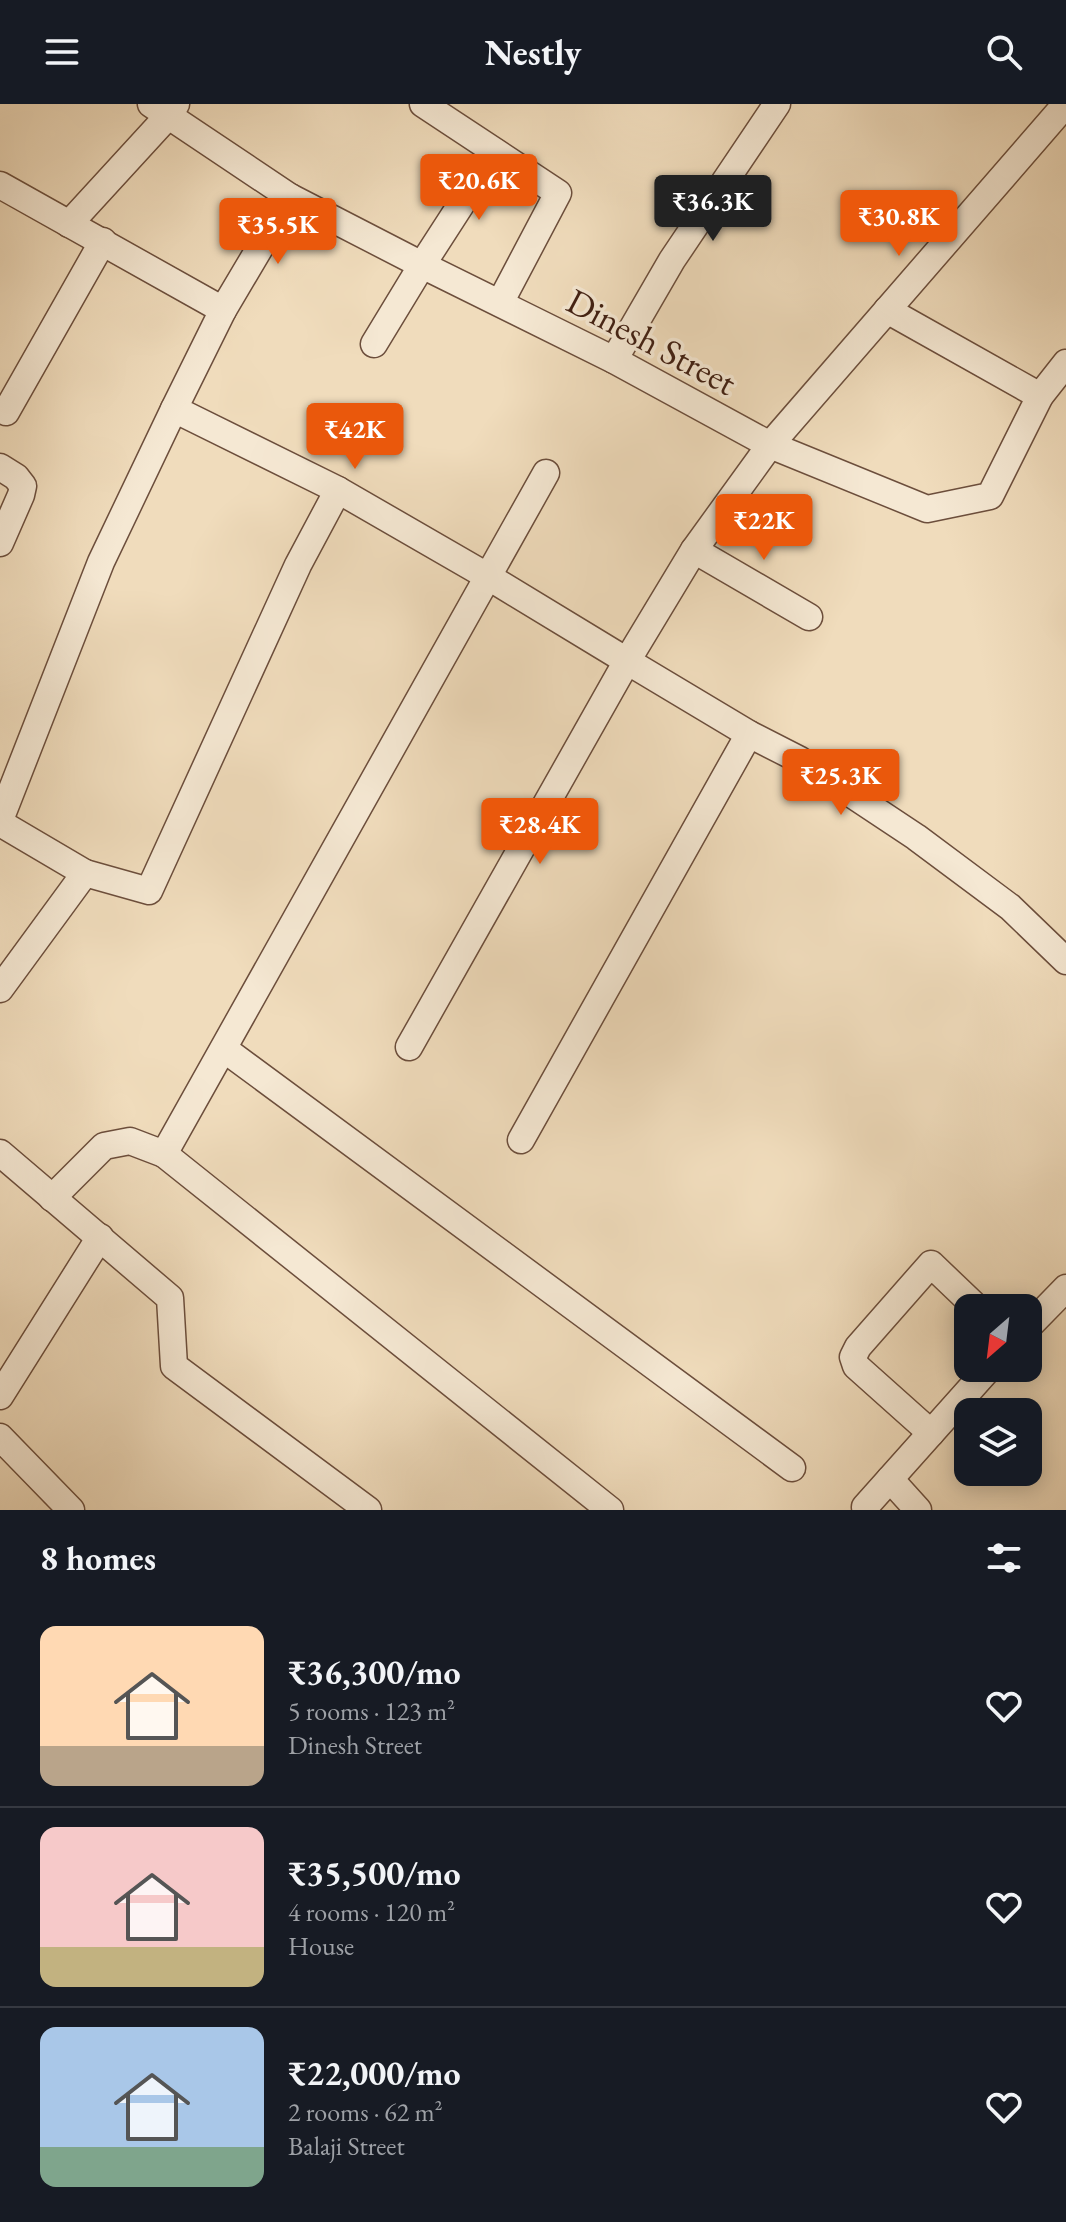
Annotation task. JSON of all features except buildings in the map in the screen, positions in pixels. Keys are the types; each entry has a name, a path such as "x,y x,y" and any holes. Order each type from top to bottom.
{"street":[{"path":"423,104 558,193 500,303"},
{"path":"614,360 672,260 777,104"},
{"path":"409,1047 627,661 694,550 770,445 1066,104"},
{"path":"69,224 165,108"},
{"name":"Dinesh Street","path":"165,108 290,197 614,360 770,445 927,509 990,496 1040,396"},
{"path":"374,344 495,152"},
{"path":"1,189 103,241 223,310"},
{"path":"290,197 223,310 101,562 0,822 85,873 149,891 298,565 338,490"},
{"path":"6,412 103,241"},
{"path":"887,310 1040,396 1066,363"},
{"path":"174,409 338,490 749,734 800,760 916,837 1010,907 1066,961"},
{"path":"0,467 16,477 23,486 0,543"},
{"path":"164,1154 546,473"},
{"path":"694,550 809,617"},
{"path":"521,1140 749,734"},
{"path":"0,989 85,873"},
{"path":"224,1049 792,1468"},
{"path":"52,1198 104,1146 130,1141 164,1154 610,1510"},
{"path":"0,1153 170,1298 174,1366 368,1510"},
{"path":"0,1396 100,1237"},
{"path":"931,1433 856,1366 853,1357 858,1347 931,1264 962,1294"},
{"path":"1042,1313 1066,1288"},
{"path":"865,1507 977,1382"},
{"path":"0,1437 71,1510"},
{"path":"890,1479 918,1510"}]}
